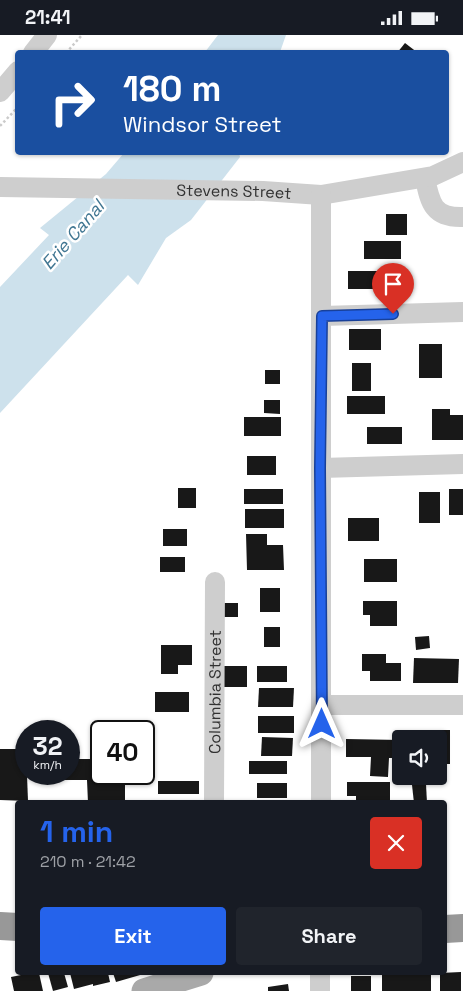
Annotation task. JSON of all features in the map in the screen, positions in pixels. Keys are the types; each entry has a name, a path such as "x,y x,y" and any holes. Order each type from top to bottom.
{"highway":[{"path":"0,927 15,927"},
{"path":"447,929 463,928"}],"main road":[{"path":"144,991 195,975"}],"street":[{"path":"35,50 47,35"},
{"path":"0,92 15,74"},
{"name":"Stevens Street","path":"0,187 263,191 322,195 434,176 463,162"},
{"path":"425,178 428,194 434,208 448,217 463,217"},
{"path":"321,800 320,468 322,195"},
{"path":"322,316 463,311"},
{"path":"320,468 463,464"},
{"name":"Columbia Street","path":"214,800 216,582"},
{"path":"322,705 463,705"},
{"path":"320,975 320,991"}],"path":[{"path":"69,50 82,35"},
{"path":"0,126 15,110"}],"water":[{"path":"218,35 286,35 281,50 207,50"},
{"name":"Erie Canal","path":"122,155 240,155 240,157 191,220 166,238 138,285 128,275 0,413 0,287 49,235 40,228 106,174"}],"building":[{"path":"405,43 414,50 399,50"},
{"path":"386,214 407,214 407,235 386,235"},
{"path":"364,241 401,241 401,259 364,259"},
{"path":"348,271 392,271 392,284 383,284 383,289 348,289"},
{"path":"349,329 381,329 381,350 349,350"},
{"path":"419,344 442,344 442,378 419,378"},
{"path":"352,363 371,363 371,391 352,391"},
{"path":"265,370 280,370 280,384 265,384"},
{"path":"347,396 385,396 385,414 347,414"},
{"path":"264,400 280,400 280,414 264,413"},
{"path":"432,409 450,409 450,415 463,415 463,440 432,440"},
{"path":"244,417 281,417 281,436 244,436"},
{"path":"367,427 402,427 402,444 367,444"},
{"path":"247,456 276,456 276,475 247,475"},
{"path":"178,488 196,488 196,508 178,508"},
{"path":"244,489 283,489 283,504 244,504"},
{"path":"449,489 463,489 463,515 449,515"},
{"path":"419,492 440,492 440,523 419,523"},
{"path":"245,509 284,509 284,528 245,528"},
{"path":"348,518 379,518 379,541 348,541"},
{"path":"163,529 187,529 187,546 163,546"},
{"path":"246,534 267,534 267,545 283,545 284,570 247,570"},
{"path":"160,557 185,557 185,572 160,572"},
{"path":"364,559 397,559 397,582 364,582"},
{"path":"260,588 280,588 280,612 260,612"},
{"path":"363,601 397,601 397,626 370,626 370,615 363,615"},
{"path":"223,603 238,603 238,617 223,617"},
{"path":"264,627 280,627 280,647 264,647"},
{"path":"429,636 430,648 416,650 415,637"},
{"path":"161,645 192,645 192,665 178,665 178,674 161,674"},
{"path":"362,654 386,654 386,663 401,663 401,681 370,681 370,671 362,671"},
{"path":"414,658 459,659 458,683 413,683"},
{"path":"221,666 247,666 247,687 221,687"},
{"path":"257,666 287,666 287,682 257,682"},
{"path":"259,688 294,688 293,707 258,707"},
{"path":"155,692 189,692 189,712 155,712"},
{"path":"258,716 294,716 294,733 258,733"},
{"path":"447,730 450,730 450,764 447,764"},
{"path":"262,737 293,738 292,756 261,756"},
{"path":"346,739 392,740 392,758 389,758 388,777 370,776 371,757 346,757"},
{"path":"0,749 15,749 15,785 27,785 28,800 0,800"},
{"path":"80,759 90,759 90,785 125,785 125,800 88,800 87,780 80,780"},
{"path":"249,761 287,761 287,774 249,774"},
{"path":"158,781 199,781 199,794 158,794"},
{"path":"347,782 390,782 390,800 356,800 356,796 347,796"},
{"path":"257,783 287,783 287,798 257,798"},
{"path":"412,785 426,785 427,800 414,800"},
{"path":"461,972 461,991 440,991 440,975 447,975 447,973"},
{"path":"39,975 43,991 14,991 11,977"},
{"path":"49,975 65,975 68,987 53,991"},
{"path":"70,975 108,975 110,982 74,989"},
{"path":"114,975 140,975 116,982"},
{"path":"382,975 431,975 431,991 382,991"},
{"path":"351,976 371,976 371,991 351,991"},
{"path":"288,984 289,991 268,991 268,987"}],"route":[{"path":"322,724 320,468 322,316 393,314"}]}
